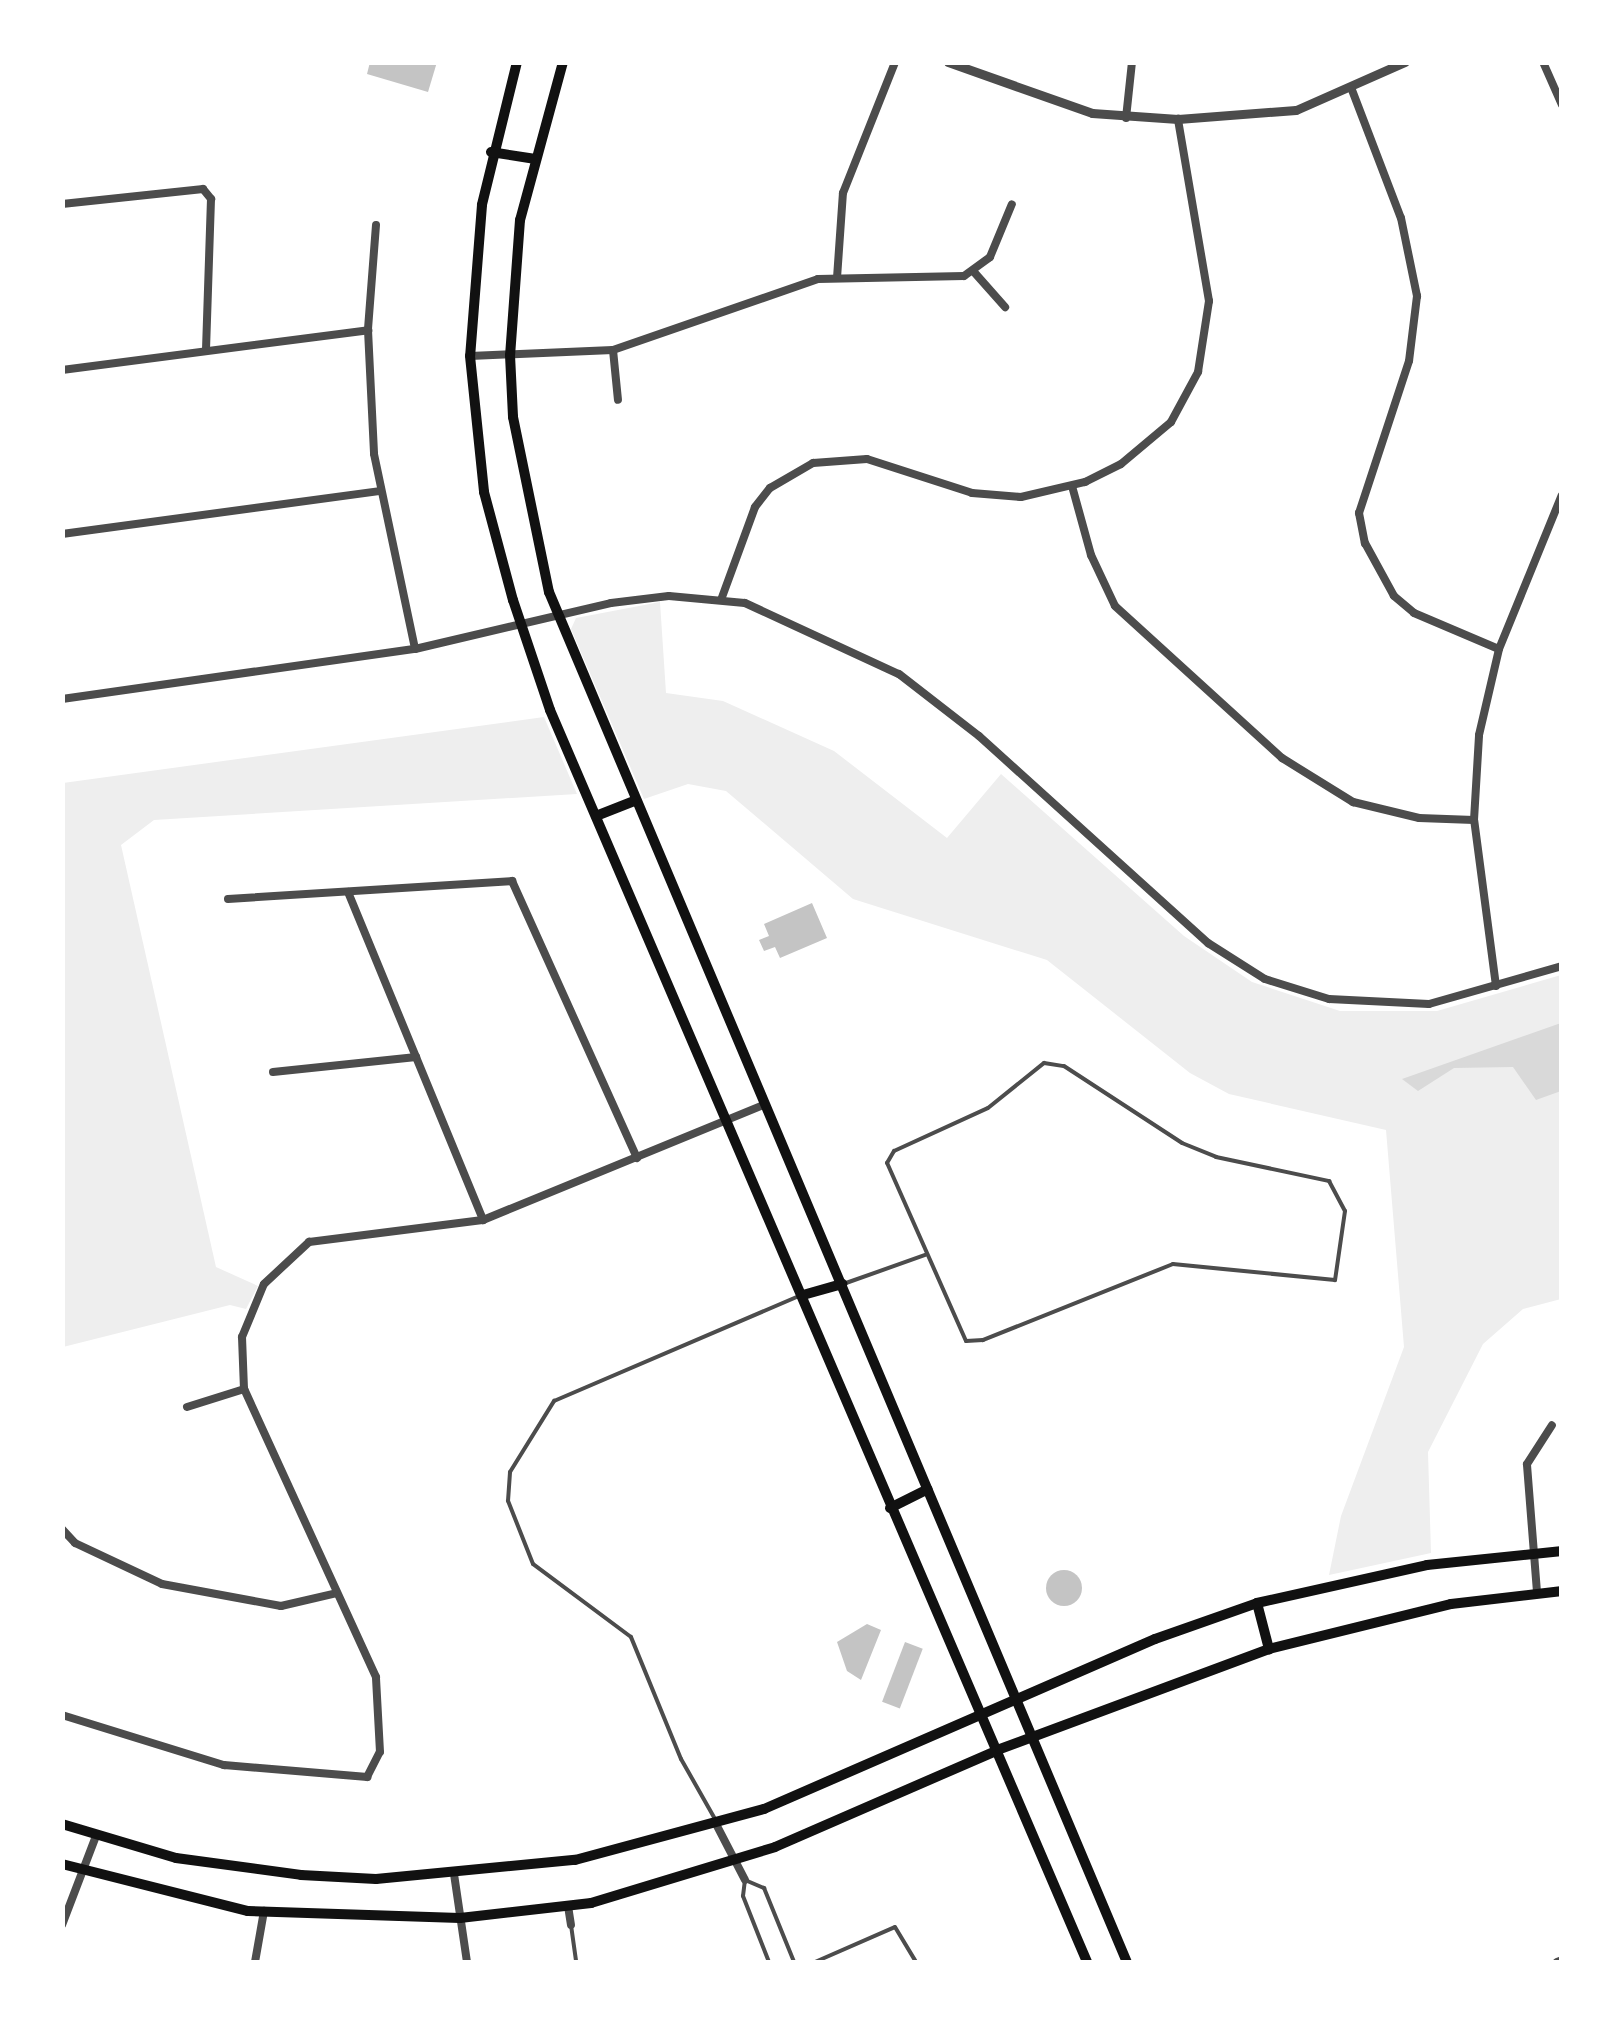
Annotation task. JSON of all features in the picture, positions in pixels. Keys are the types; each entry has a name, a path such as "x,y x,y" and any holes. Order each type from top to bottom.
{"main road":[{"path":"516,62 491,152 470,356 484,492 523,628 596,816 890,1508 1000,1749 1087,1962"},
{"path":"562,62 520,220 510,355 528,507 557,617 1127,1962"},
{"path":"491,152 536,159"},
{"path":"596,816 634,801"},
{"path":"802,1295 842,1284"},
{"path":"890,1508 928,1489"},
{"path":"62,1824 176,1858 286,1874 376,1879 575,1860 716,1824 1017,1702 1155,1639 1257,1603 1427,1565 1562,1551"},
{"path":"62,1864 82,1872 264,1912 460,1918 568,1906 734,1860 1000,1749 1269,1649 1451,1604 1562,1591"},
{"path":"1257,1603 1269,1649"}],"street":[{"path":"837,278 843,194 896,62"},
{"path":"948,62 1053,103 1126,118 1178,119 1296,110 1352,90 1405,62"},
{"path":"1126,118 1132,62"},
{"path":"1543,62 1562,105"},
{"path":"1352,90 1401,218 1417,296 1409,362 1359,514 1364,543 1394,596 1414,614 1500,649"},
{"path":"721,600 754,507 770,488 813,463 867,459 996,497 1072,486 1121,464 1171,422 1198,372 1210,302 1178,119"},
{"path":"62,204 203,189 211,199 206,350"},
{"path":"470,356 613,350 788,288 837,278 954,278 974,272 990,257 1012,204"},
{"path":"376,225 368,330 379,492 415,649"},
{"path":"974,272 1005,307"},
{"path":"62,370 368,330"},
{"path":"613,350 618,400"},
{"path":"1072,486 1091,555 1115,606 1282,758 1353,802 1420,818 1474,820"},
{"path":"62,534 379,492"},
{"path":"1496,986 1474,820 1479,735 1500,649 1562,495"},
{"path":"62,699 415,649 668,596 721,600 771,610 898,674 980,736 1241,967 1298,992 1372,1004 1429,1004 1562,966"},
{"path":"228,899 512,881 637,1158"},
{"path":"348,892 483,1220"},
{"path":"272,1072 416,1057"},
{"path":"62,1715 224,1766 359,1779 372,1772 380,1752 376,1677 244,1389 242,1338 257,1295 309,1242 483,1220 764,1106"},
{"path":"187,1408 244,1389"},
{"path":"1536,1592 1527,1464 1552,1425"},
{"path":"62,1529 75,1542 162,1584 281,1606 337,1593"},
{"path":"716,1824 745,1880"},
{"path":"62,1925 96,1836"},
{"path":"454,1874 467,1962"},
{"path":"568,1906 571,1925"},
{"path":"255,1962 264,1912"}],"lane":[{"path":"1044,1063 1064,1066 1182,1142 1216,1157 1329,1181 1344,1210 1343,1256 1330,1282 1173,1264 971,1343 926,1255 889,1156 988,1108 1044,1063"},
{"path":"842,1284 926,1255"},
{"path":"716,1824 681,1759 631,1636 533,1564 508,1501 510,1472 554,1401 802,1295"},
{"path":"769,1962 743,1896 745,1880 764,1888 794,1962"},
{"path":"571,1925 576,1962"},
{"path":"815,1962 895,1927 916,1962"}],"shaded area":[{"path":"660,602 666,693 723,701 834,751 947,838 1001,774 1184,936 1252,982 1340,1011 1437,1011 1561,975 1561,1299 1523,1309 1483,1344 1428,1452 1431,1553 1329,1575 1341,1516 1404,1347 1386,1130 1229,1094 1190,1073 1047,960 853,899 726,791 688,784 644,799 571,629 576,618"},
{"path":"544,717 577,794 154,820 121,845 216,1267 258,1286 246,1309 230,1305 63,1347 63,783"},
{"path":"1561,1023 1561,1091 1536,1100 1513,1067 1454,1068 1418,1091 1402,1079"}],"building":[{"path":"370,62 437,62 428,92 367,74"},
{"path":"812,903 827,938 780,958 775,947 764,951 759,940 769,936 764,924"},
{"path":"1064,1570 1077,1575 1082,1588 1077,1601 1064,1606 1051,1601 1046,1588 1051,1575"},
{"path":"867,1624 881,1630 861,1680 847,1671 837,1642"},
{"path":"905,1642 923,1649 900,1709 882,1702"}]}
